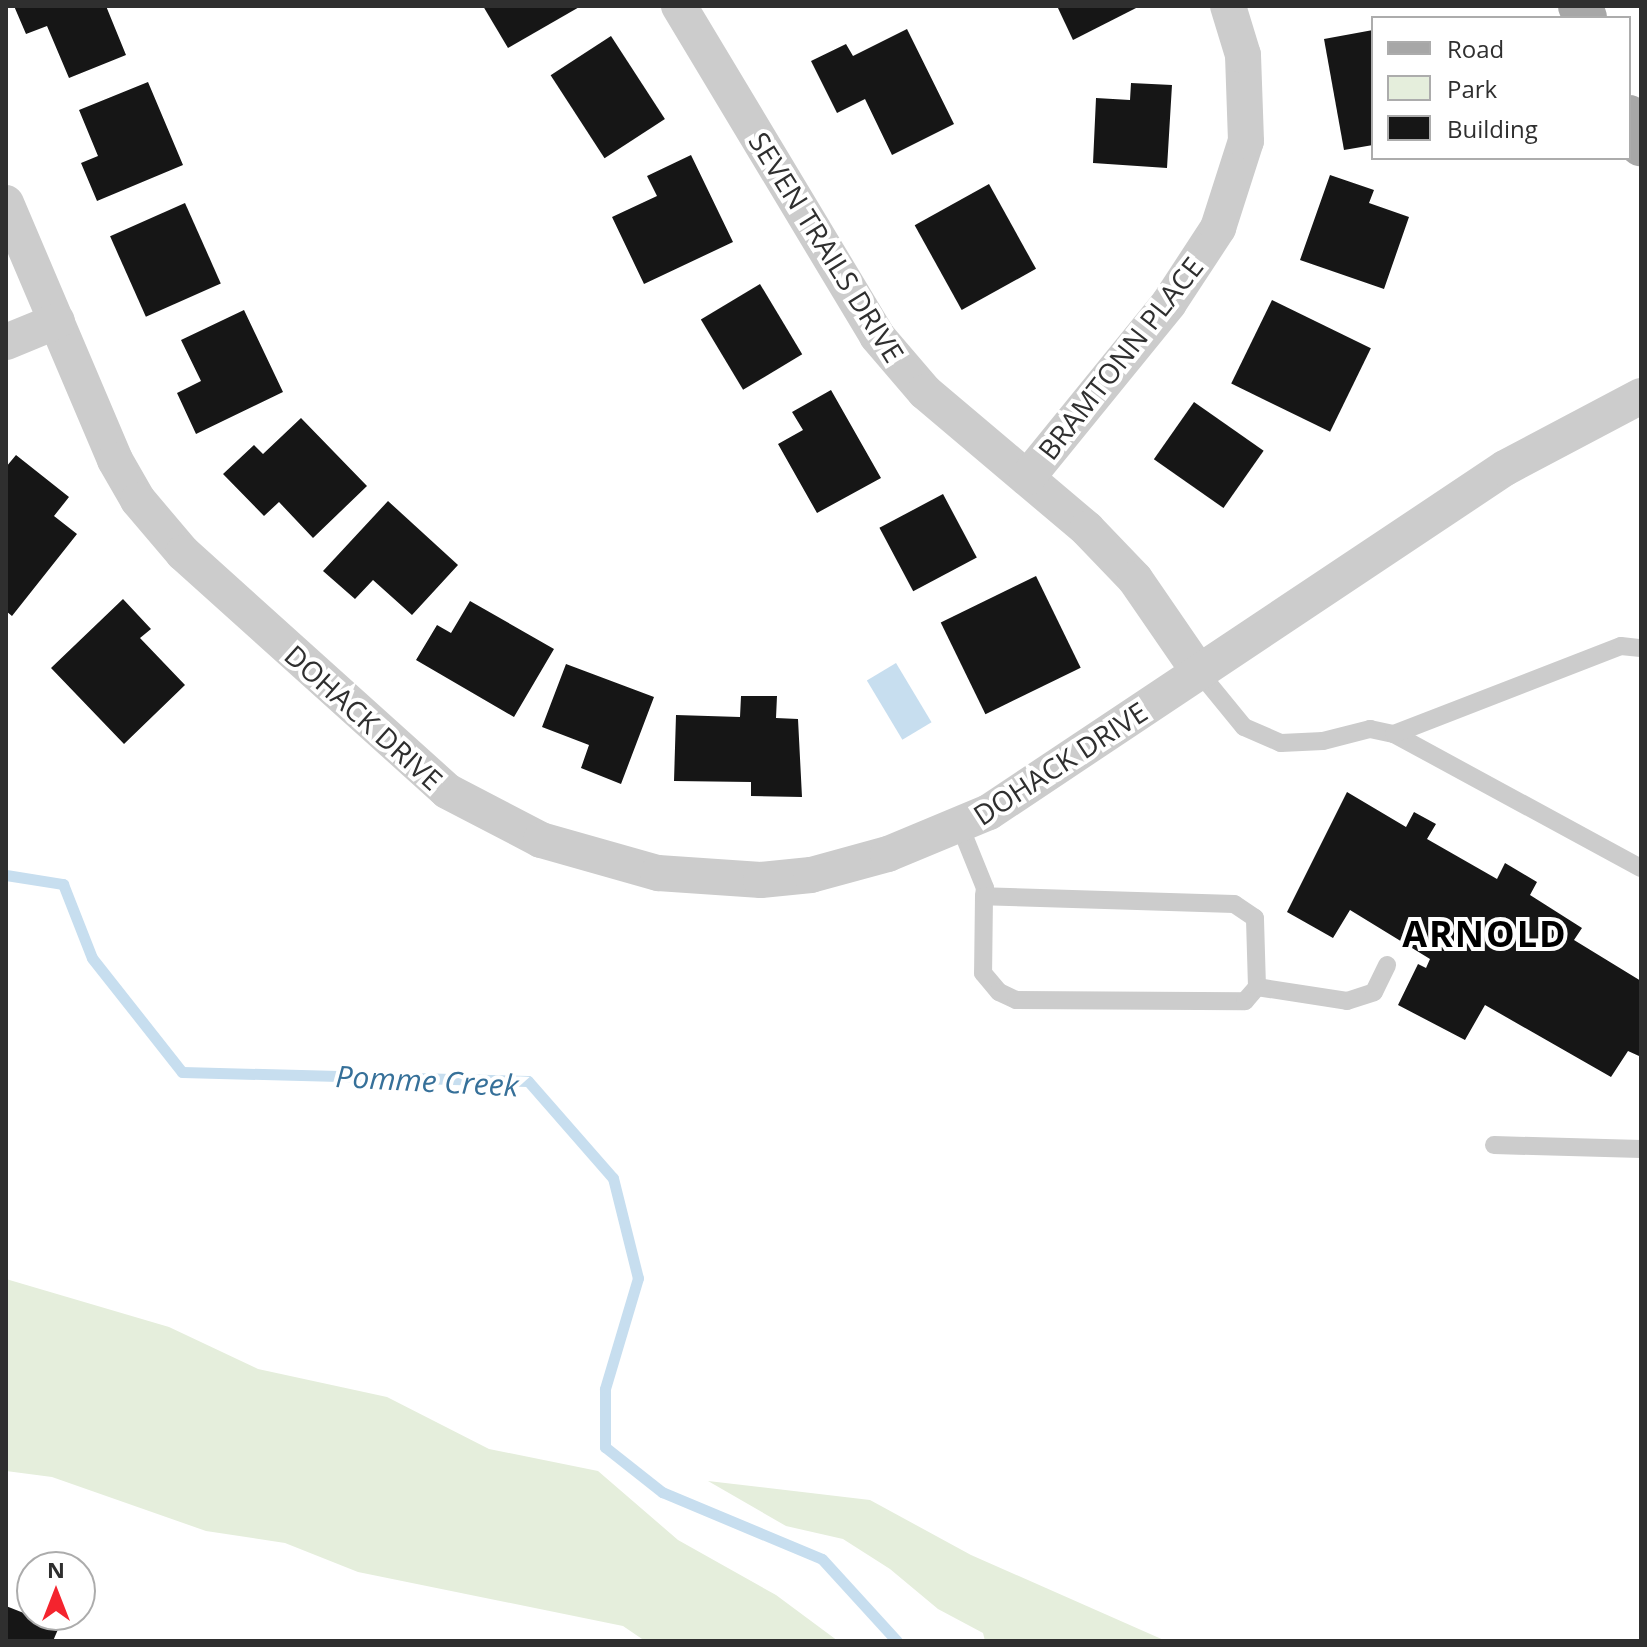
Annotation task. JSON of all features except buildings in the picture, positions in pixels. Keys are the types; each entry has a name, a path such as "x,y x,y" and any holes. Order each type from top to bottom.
{"main road":[{"path":"1631,122 1641,144"}],"street":[{"name":"SEVEN TRAILS DRIVE","path":"679,6 877,336 925,392 1087,529 1135,579 1199,672"},
{"name":"BRAMTONN PLACE","path":"1027,478 1169,303 1218,228 1246,141 1243,55 1228,6"},
{"name":"DOHACK DRIVE","path":"6,203 115,460 138,500 183,553 412,764 491,817 599,859 658,873 761,880 848,866 960,826 1020,794 1505,468 1641,396"},
{"path":"6,342 57,321"}],"lane":[{"path":"1394,734 1621,646 1641,648"},
{"path":"1199,672 1244,727 1281,743 1323,741 1370,729 1394,734 1641,868"},
{"path":"960,826 984,896 983,973 999,992 1016,1000 1245,1001 1257,987 1255,918 1234,904 984,896"},
{"path":"1257,987 1347,1001 1374,992 1387,965"},
{"path":"1494,1145 1641,1149"}],"green space":[{"path":"6,1279 169,1327 258,1369 387,1397 489,1449 598,1471 678,1540 776,1595 838,1641 645,1641 623,1626 358,1572 285,1543 206,1531 52,1477 6,1471"},
{"path":"708,1481 870,1500 971,1555 1166,1641 985,1641 983,1633 938,1609 890,1569 843,1539 786,1526"}],"water":[{"path":"896,663 932,722 902,740 867,681"}],"waterway":[{"name":"Pomme Creek","path":"6,875 63,884 92,958 182,1072 528,1081 613,1178 638,1278 605,1389 605,1447 662,1492 822,1559 897,1641"}],"district":[{"name":"ARNOLD","path":"1485,934"}]}
